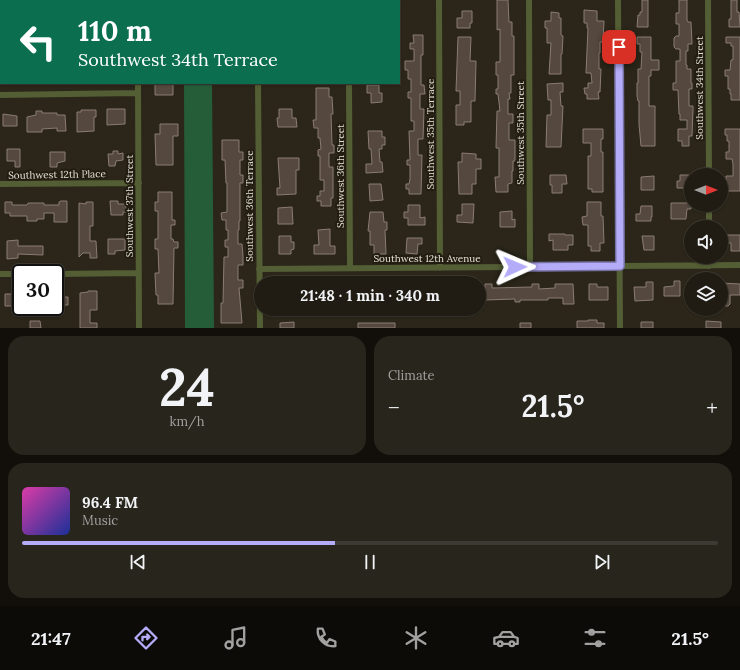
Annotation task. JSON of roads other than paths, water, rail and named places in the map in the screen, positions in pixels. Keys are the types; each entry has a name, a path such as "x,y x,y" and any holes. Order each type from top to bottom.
{"street":[{"name":"Southwest 35th Terrace","path":"439,0 440,268"},
{"name":"Southwest 35th Street","path":"529,0 530,267"},
{"path":"618,0 620,328"},
{"name":"Southwest 34th Street","path":"708,0 709,168"},
{"name":"Southwest 37th Street","path":"138,84 139,328"},
{"name":"Southwest 36th Terrace","path":"258,84 260,328"},
{"name":"Southwest 36th Street","path":"349,84 350,268"},
{"path":"0,95 138,93"},
{"name":"Southwest 12th Place","path":"0,184 139,183"},
{"name":"Southwest 12th Avenue","path":"259,268 740,265"},
{"path":"64,274 139,273"},
{"path":"0,274 12,274"}]}
